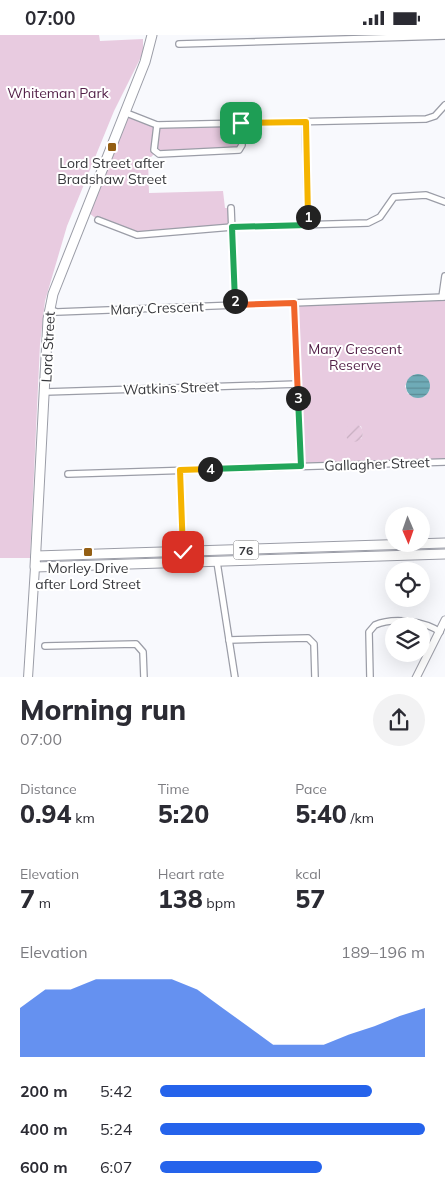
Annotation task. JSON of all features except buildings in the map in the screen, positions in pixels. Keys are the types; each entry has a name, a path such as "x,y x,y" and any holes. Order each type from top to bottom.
{"main road":[{"name":"Lord Street","path":"28,677 49,309 58,276 144,62 152,35"},
{"name":"76","path":"36,556 445,543"},
{"name":"76","path":"35,567 445,554"}],"street":[{"path":"246,35 247,42"},
{"path":"179,44 342,37 445,36"},
{"path":"124,112 157,125 306,122 426,119 435,116 445,105"},
{"path":"306,122 308,225"},
{"path":"157,125 154,149 159,154 239,150 242,145 241,123"},
{"path":"98,220 137,235 232,227 373,222 380,217 390,199 398,196 426,195 445,202"},
{"path":"231,208 235,305"},
{"path":"444,297 445,276"},
{"name":"Mary Crescent","path":"49,309 56,312 444,297"},
{"path":"294,303 301,466"},
{"name":"Watkins Street","path":"45,393 298,384"},
{"name":"Gallagher Street","path":"68,474 445,462"},
{"path":"180,470 183,552"},
{"path":"217,562 236,677"},
{"path":"416,677 445,620"},
{"path":"370,677 369,632 375,625 417,621 442,629"},
{"path":"230,640 308,639 314,644 315,677"},
{"path":"45,646 136,644 143,652 144,677"}],"green space":[{"name":"Whiteman Park","path":"0,35 99,35 100,41 143,39 143,53 114,111 67,226 45,301 40,344 30,558 0,558"},
{"path":"124,112 157,125 241,123 242,149 155,153 148,160 149,193 223,191 225,208 231,208 232,227 137,235 98,220 85,210"},
{"name":"Mary Crescent Reserve","path":"445,297 445,462 301,466 294,303","holes":["415,374 423,375 430,384 429,392 408,394 405,386","361,426 363,434 361,439 347,438 345,432"]},
{"path":"354,424 360,427 363,433 360,439 354,442 348,439 345,433 348,427"}],"water":[{"path":"418,374 427,377 430,386 427,395 418,398 409,395 406,386 409,377"}],"place":[{"name":"Lord Street after Bradshaw Street","path":"112,147"},
{"name":"Morley Drive after Lord Street","path":"88,552"}],"route":[{"path":"183,552 180,470 301,466 294,303 235,305 232,227 308,225 306,122 241,123"}]}
